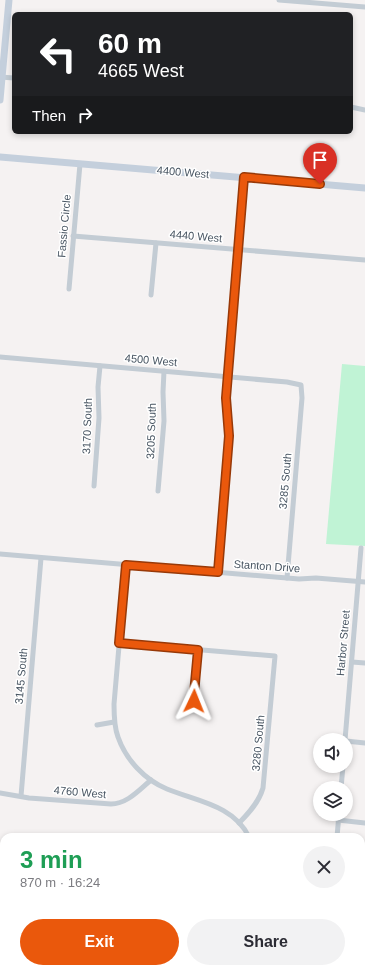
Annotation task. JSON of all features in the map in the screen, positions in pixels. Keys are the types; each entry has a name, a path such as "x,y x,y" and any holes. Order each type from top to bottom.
{"street":[{"path":"0,100 8,0"},
{"path":"279,0 365,7"},
{"path":"1,77 12,78"},
{"path":"353,108 365,110"},
{"name":"4400 West","path":"0,157 365,188"},
{"name":"Fassio Circle","path":"69,289 80,164"},
{"path":"218,572 229,436 226,402 244,177"},
{"name":"4440 West","path":"74,236 365,260"},
{"path":"151,295 156,243"},
{"name":"4500 West","path":"0,357 164,372 228,376 287,382 301,385"},
{"name":"3170 South","path":"94,486 99,418 98,387 100,366"},
{"name":"3205 South","path":"158,491 164,421 162,392 164,372"},
{"name":"3285 South","path":"287,578 302,398 301,385"},
{"name":"Harbor Street","path":"347,733 361,548"},
{"name":"Stanton Drive","path":"0,554 299,579 316,578 365,582"},
{"name":"3145 South","path":"21,796 41,558"},
{"path":"126,565 114,695 114,722 118,738 134,765 156,784 228,812 246,833"},
{"path":"119,643 198,650 194,694 196,710"},
{"name":"3280 South","path":"198,650 275,656 263,788 255,804 239,823"},
{"path":"352,662 365,663"},
{"path":"97,726 114,722"},
{"path":"353,742 365,743"},
{"name":"4760 West","path":"0,793 29,798 118,804 126,801 151,780"},
{"path":"337,833 338,821"},
{"path":"347,821 365,823"}],"green space":[{"path":"342,364 365,366 365,546 326,544"}],"route":[{"path":"194,701 198,650 119,643 126,565 218,572 229,436 226,398 244,177 320,184"}]}
